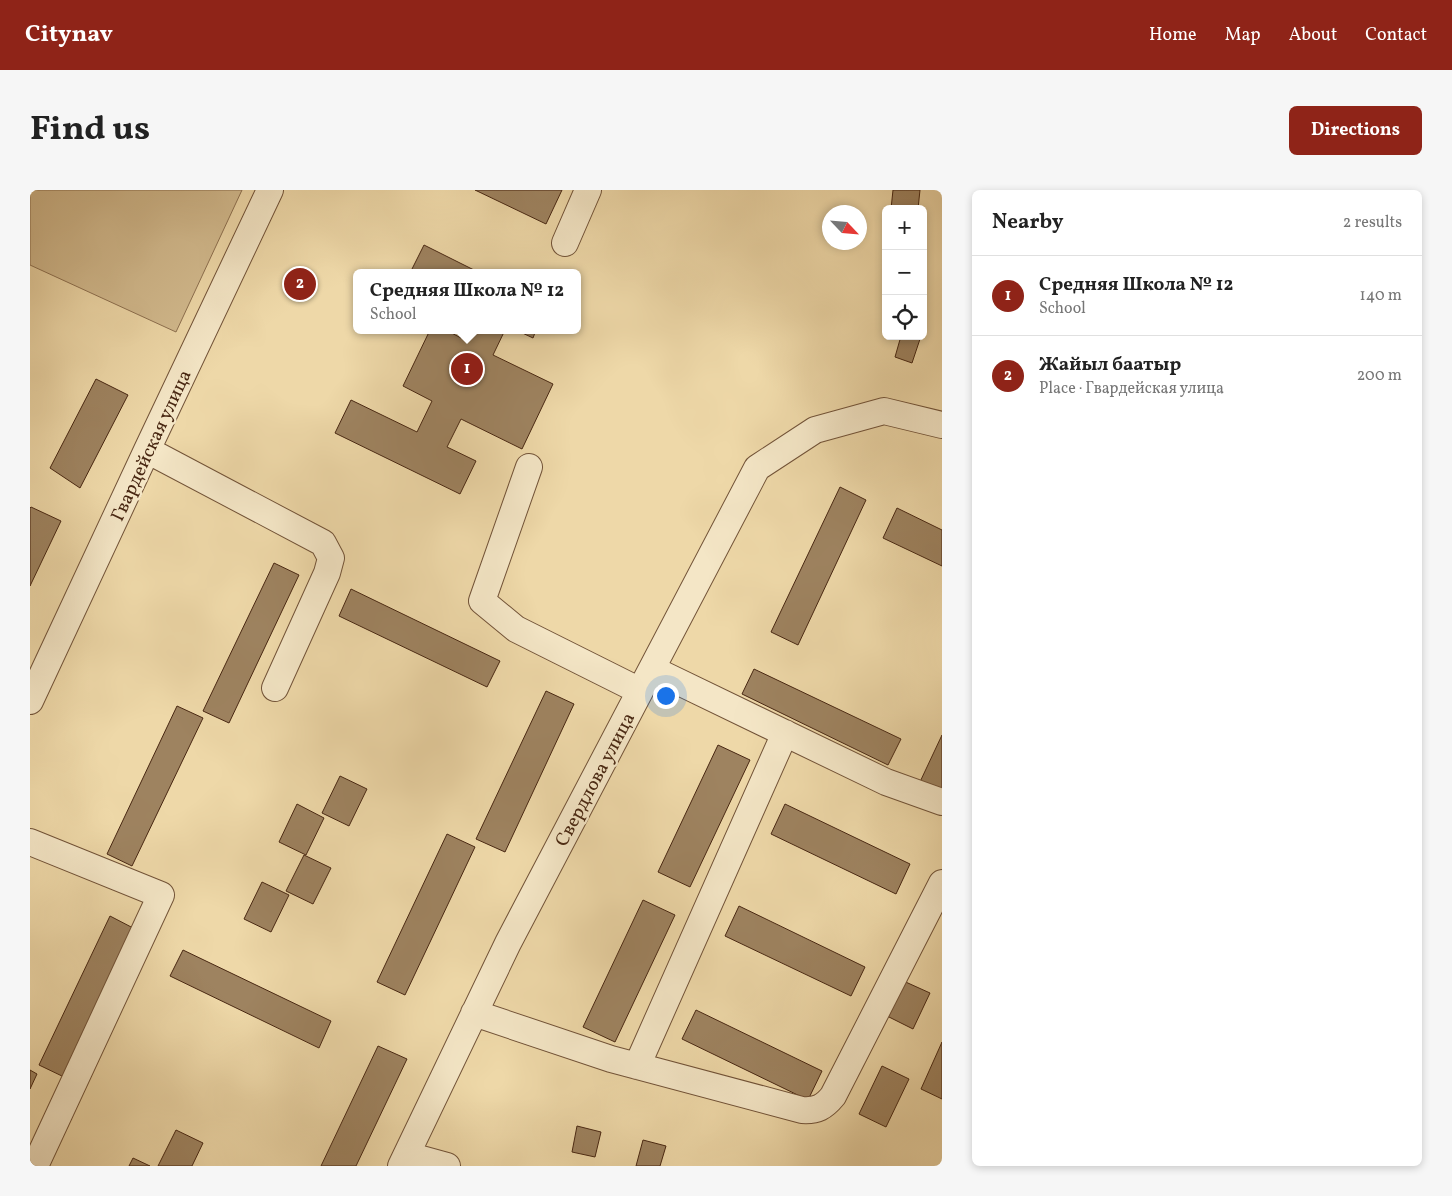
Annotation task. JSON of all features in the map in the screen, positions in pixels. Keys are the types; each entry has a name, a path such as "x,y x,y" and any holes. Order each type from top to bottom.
{"street":[{"name":"Гвардейская улица","path":"30,700 270,190"},
{"path":"565,243 588,190"},
{"name":"Свердлова улица","path":"404,1160 508,943 757,468 815,430 884,411 942,425"},
{"path":"147,450 323,543 331,558 327,573 275,688"},
{"path":"529,467 482,601 516,629 785,733 886,782 942,802"},
{"path":"637,1066 785,733"},
{"path":"30,842 162,895 35,1166"},
{"path":"474,1013 611,1059 802,1110 820,1109 833,1096 942,883"},
{"path":"404,1160 447,1166"}],"shaded area":[{"path":"30,190 242,190 176,332 30,265"}],"building":[{"path":"475,190 562,190 546,224"},
{"path":"893,190 920,190 918,205 891,205"},
{"path":"424,245 472,269 412,269"},
{"path":"428,334 454,334 461,338 463,334 503,334 493,355 553,384 522,449 461,419 447,447 476,461 460,494 335,433 351,400 417,432 432,401 403,386"},
{"path":"524,334 534,334 533,338"},
{"path":"900,340 920,340 912,363 895,357"},
{"path":"96,379 128,395 80,488 50,468"},
{"path":"840,487 866,500 798,645 771,632"},
{"path":"30,508 61,521 30,586"},
{"path":"897,508 942,530 942,566 883,538"},
{"path":"274,563 299,575 229,723 203,711"},
{"path":"351,589 500,661 487,687 339,616"},
{"path":"754,669 901,739 888,765 742,694"},
{"path":"546,691 574,704 505,852 476,839"},
{"path":"177,706 203,718 132,866 107,854"},
{"path":"942,735 942,795 919,784"},
{"path":"718,745 750,760 690,887 658,872"},
{"path":"340,776 367,789 349,826 322,813"},
{"path":"297,804 324,818 306,855 279,842"},
{"path":"785,804 910,864 896,894 771,834"},
{"path":"447,834 475,847 405,995 377,982"},
{"path":"304,855 331,868 313,904 286,891"},
{"path":"262,882 289,895 271,932 244,919"},
{"path":"643,900 675,915 615,1042 583,1027"},
{"path":"739,906 865,967 851,996 725,936"},
{"path":"110,916 135,929 64,1077 39,1065"},
{"path":"183,950 331,1021 319,1048 170,976"},
{"path":"899,979 930,993 913,1029 883,1014"},
{"path":"696,1010 822,1071 808,1100 682,1039"},
{"path":"942,1042 942,1099 921,1089"},
{"path":"378,1046 407,1059 356,1166 321,1166"},
{"path":"882,1066 909,1079 886,1127 859,1114"},
{"path":"30,1070 37,1074 30,1089"},
{"path":"577,1126 601,1132 595,1157 572,1152"},
{"path":"176,1130 203,1143 192,1166 158,1166"},
{"path":"643,1140 666,1146 660,1166 636,1166"},
{"path":"133,1158 150,1166 129,1166"}],"place":[{"name":"Жайыл баатыр","path":"300,284"},
{"name":"Средняя Школа № 12","path":"467,369"}]}
